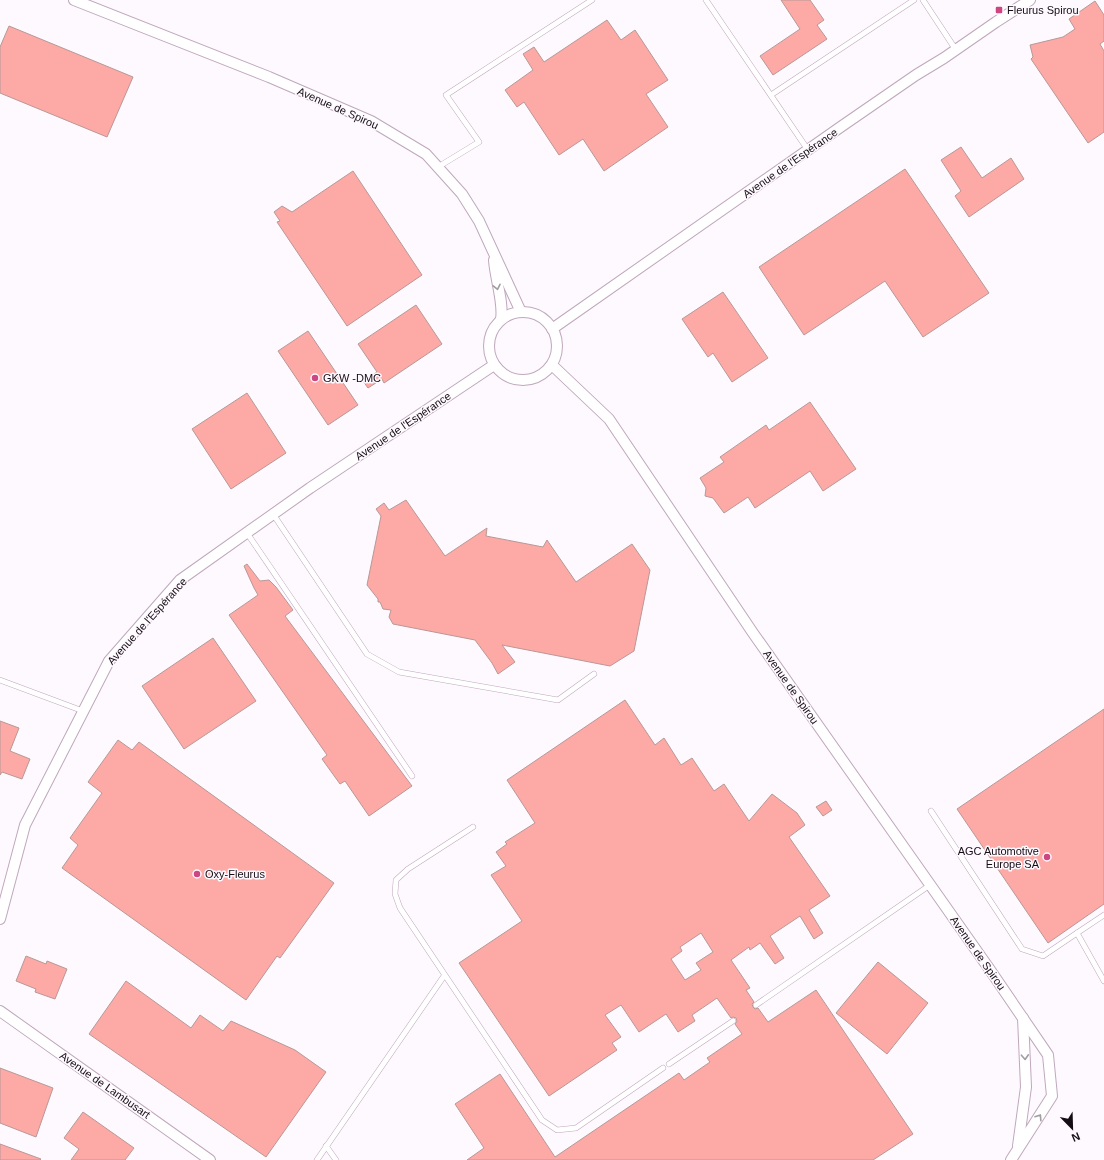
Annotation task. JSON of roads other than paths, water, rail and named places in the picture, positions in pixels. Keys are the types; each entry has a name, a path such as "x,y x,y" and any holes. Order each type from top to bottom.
{"street":[{"name":"Avenue de Spirou","path":"74,0 268,77 371,121 426,154 462,194 479,221 521,312"},
{"name":"Avenue de l'Espérance","path":"552,329 916,75 1030,0"},
{"name":"Avenue de Spirou","path":"493,254 495,274 503,312 501,319"},
{"path":"521,312 530,313 539,316 547,322 552,329 556,338 557,347 552,365 544,373 523,381 512,379 502,374 494,365 488,346 494,326 501,319 511,314 521,312"},
{"name":"Avenue de l'Espérance","path":"0,919 25,825 109,661 180,580 316,484 494,365"},
{"name":"Avenue de Spirou","path":"552,365 610,419 753,634 1048,1055 1052,1096 1011,1160"},
{"name":"Avenue de Lambusart","path":"0,1011 210,1160"},
{"name":"Avenue de Spirou","path":"1018,1149 1026,1086 1023,1018"}],"lane":[{"path":"438,168 479,142 446,95 592,0"},
{"path":"706,0 808,150"},
{"path":"771,95 914,0"},
{"path":"923,0 956,50"},
{"path":"273,514 367,654 399,672 558,700 594,674"},
{"path":"246,533 412,776"},
{"path":"0,680 83,711"},
{"path":"931,811 1022,949 1043,956 1104,915"},
{"path":"473,827 408,869 396,880 395,894 400,908 444,976 542,1120 558,1130 576,1128 663,1068"},
{"path":"756,1005 930,885"},
{"path":"1076,934 1104,981"},
{"path":"317,1160 444,976"},
{"path":"669,1064 733,1021"},
{"path":"326,1146 336,1160"}],"place":[{"name":"Fleurus Spirou","path":"999,10"},
{"name":"GKW -DMC","path":"315,378"},
{"name":"AGC Automotive Europe SA","path":"1047,857"},
{"name":"Oxy-Fleurus","path":"197,874"}]}
